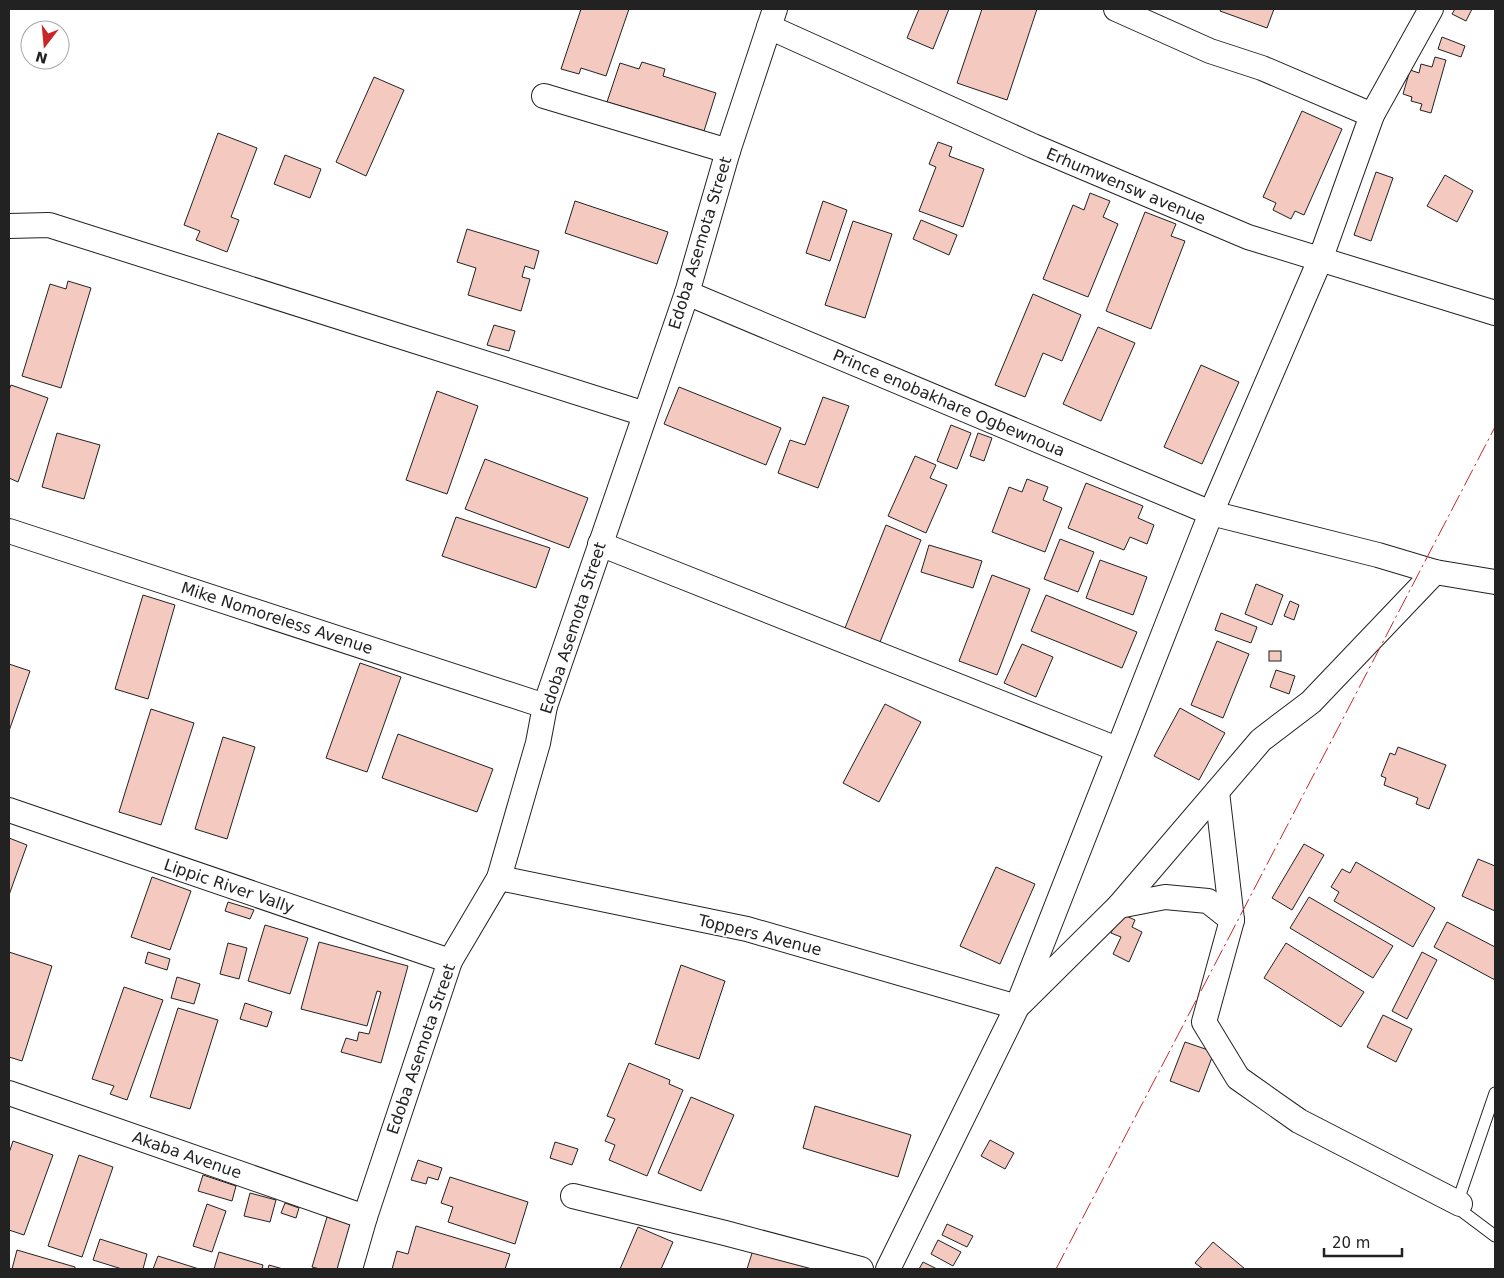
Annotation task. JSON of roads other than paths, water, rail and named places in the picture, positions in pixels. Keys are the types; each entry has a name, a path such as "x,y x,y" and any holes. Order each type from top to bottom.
{"street":[{"path":"1116,9 1210,51 1262,68 1372,114"},
{"path":"888,1269 1017,1007 1211,513 1320,260 1372,114 1431,9"},
{"name":"Edoba Asemota Street","path":"350,1269 365,1217 450,962 499,878 538,743 545,706 687,293 728,151 772,18"},
{"name":"Erhumwensw avenue","path":"772,18 1033,146 1239,234 1495,313"},
{"path":"544,96 728,151"},
{"path":"9,226 49,225 645,414"},
{"name":"Prince enobakhare Ogbewnoua","path":"687,293 1211,513 1378,555 1435,572 1495,582"},
{"name":"Mike Nomoreless Avenue","path":"9,531 545,706"},
{"path":"600,544 1117,749"},
{"path":"1017,1007 1119,906 1261,740 1311,702 1435,572"},
{"path":"1217,792 1232,920 1204,1022 1238,1078 1299,1121 1460,1204"},
{"name":"Lippic River Vally","path":"9,810 450,962"},
{"name":"Toppers Avenue","path":"499,878 747,929 1017,1007"},
{"path":"1119,906 1165,897 1208,901 1232,920"},
{"name":"Akaba Avenue","path":"9,1093 365,1217"},
{"path":"573,1196 861,1269"}],"lane":[{"path":"1495,1093 1462,1192 1460,1204 1463,1212 1495,1236"}]}
